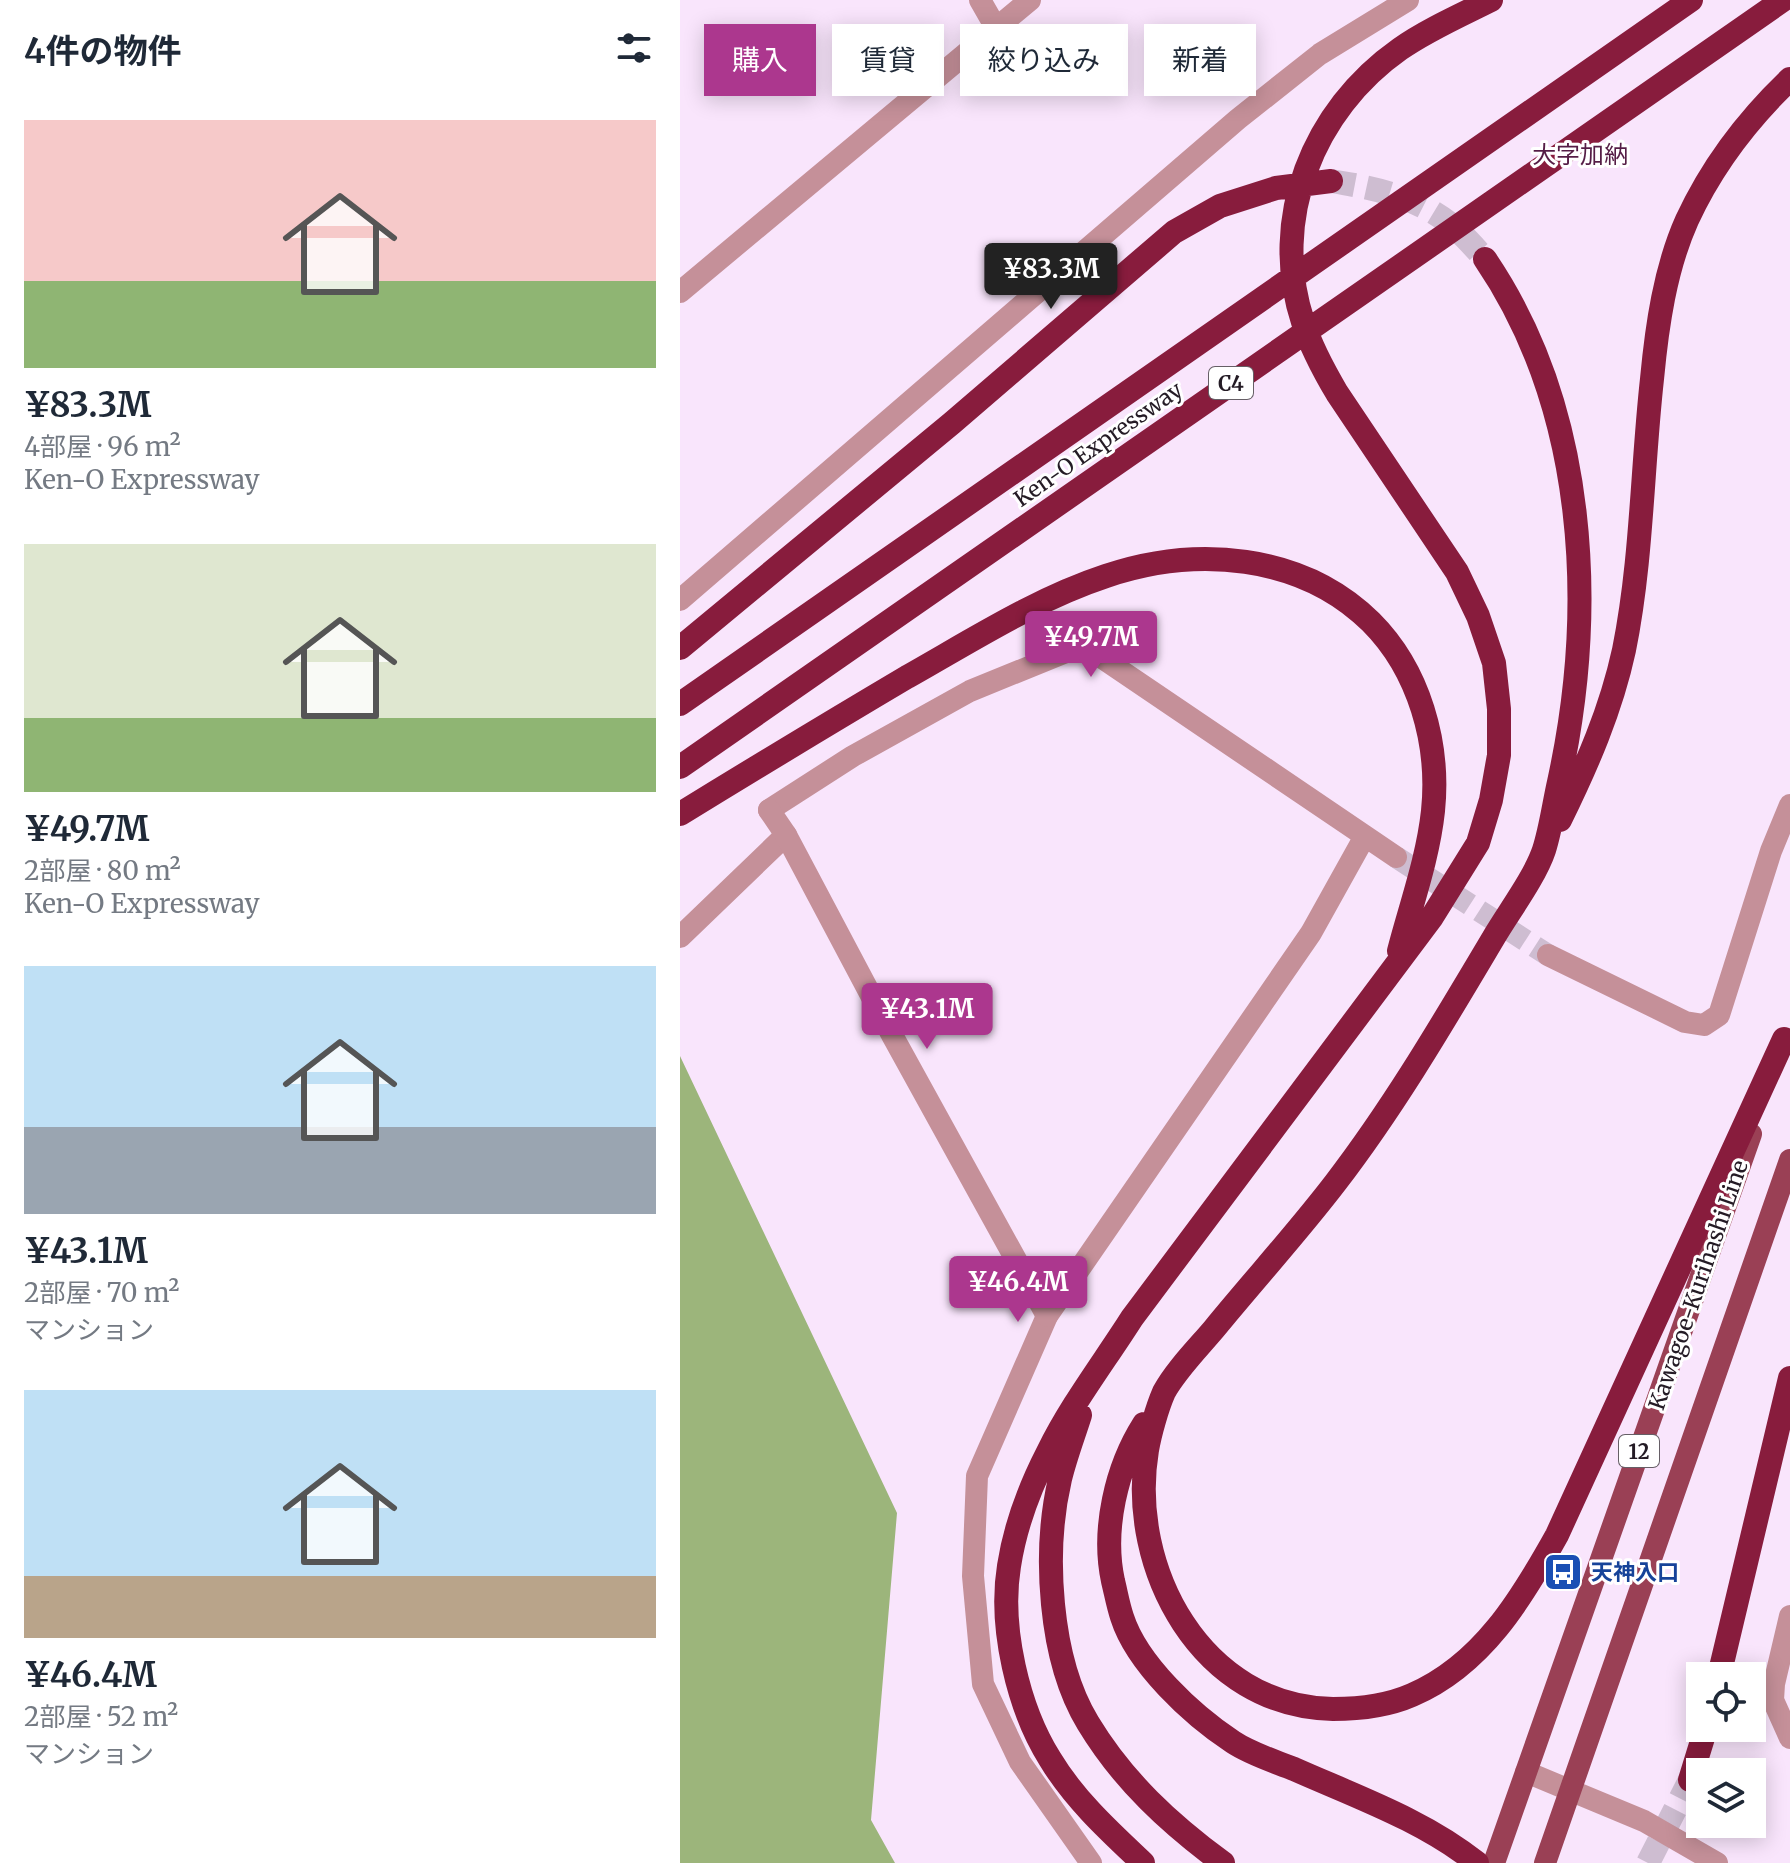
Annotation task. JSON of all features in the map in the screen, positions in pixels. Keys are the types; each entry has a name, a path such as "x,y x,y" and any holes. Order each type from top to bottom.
{"highway":[{"path":"1143,1863 1096,1819 1050,1760 1021,1701 1008,1634 1008,1568 1023,1508 1048,1450 1091,1380 1142,1306 1432,917 1478,843 1491,800 1499,755 1499,709 1494,663 1478,616 1457,572 1337,393 1302,321 1294,281 1291,239 1294,204 1305,168 1342,106 1365,78 1400,49 1491,0"},
{"name":"Ken-O Expressway","path":"680,704 1691,0"},
{"name":"Ken-O Expressway","path":"680,767 1783,0"},
{"path":"1477,1863 1458,1848 1407,1819 1235,1743 1187,1707 1147,1662 1122,1619 1108,1559 1114,1499 1132,1442 1165,1392 1335,1183 1417,1067 1543,855 1588,763 1610,702 1624,650 1633,588 1657,330 1677,251 1686,223 1711,175 1742,129 1790,79"},
{"path":"680,648 952,423 1174,232 1220,206 1276,188 1331,181"},
{"path":"1485,259 1509,294 1550,391 1565,450 1574,505 1580,624 1575,687 1566,750 1543,855"},
{"path":"680,814 811,733 1047,600 1107,576 1169,561 1226,559 1270,565 1319,583 1369,620 1388,639 1410,675 1425,717 1434,763 1433,810 1423,861 1395,965"},
{"path":"1165,1392 1147,1449 1144,1493 1150,1549 1167,1598 1193,1640 1227,1673 1270,1697 1315,1709 1361,1709 1410,1696 1463,1663 1491,1637 1526,1590 1557,1535 1787,1031"},
{"path":"1722,1662 1790,1378"},
{"path":"1091,1380 1060,1479 1050,1544 1053,1611 1065,1668 1086,1721 1120,1769 1175,1827 1223,1863"}],"main road":[{"name":"Kawagoe-Kurihashi Line","path":"1494,1863 1787,1031"},
{"name":"Kawagoe-Kurihashi Line","path":"1545,1863 1790,1160"}],"street":[{"path":"980,0 994,24"},
{"path":"1001,24 1030,0"},
{"path":"680,600 1238,119 1320,54 1408,0"},
{"path":"680,292 960,58"},
{"path":"1047,1316 786,835 769,810 853,756 970,691 1083,645 1396,857"},
{"path":"1548,955 1685,1022 1704,1025 1719,1015 1771,851 1790,805"},
{"path":"680,937 786,835"},
{"path":"1091,1863 1020,1762 983,1684 973,1576 977,1476 1047,1316 1311,933 1365,836"},
{"path":"1790,1616 1773,1700 1790,1738"},
{"path":"1526,1772 1644,1821 1717,1863"}],"green space":[{"path":"680,1056 897,1513 871,1820 895,1863 680,1863"}],"tunnel":[{"path":"1331,181 1378,190 1422,206 1454,227 1485,259"},
{"path":"1396,857 1548,955"},
{"path":"1648,1863 1686,1788"}],"place":[{"name":"天神入口","path":"1563,1572"}],"district":[{"name":"大字加納","path":"1580,154"}]}
